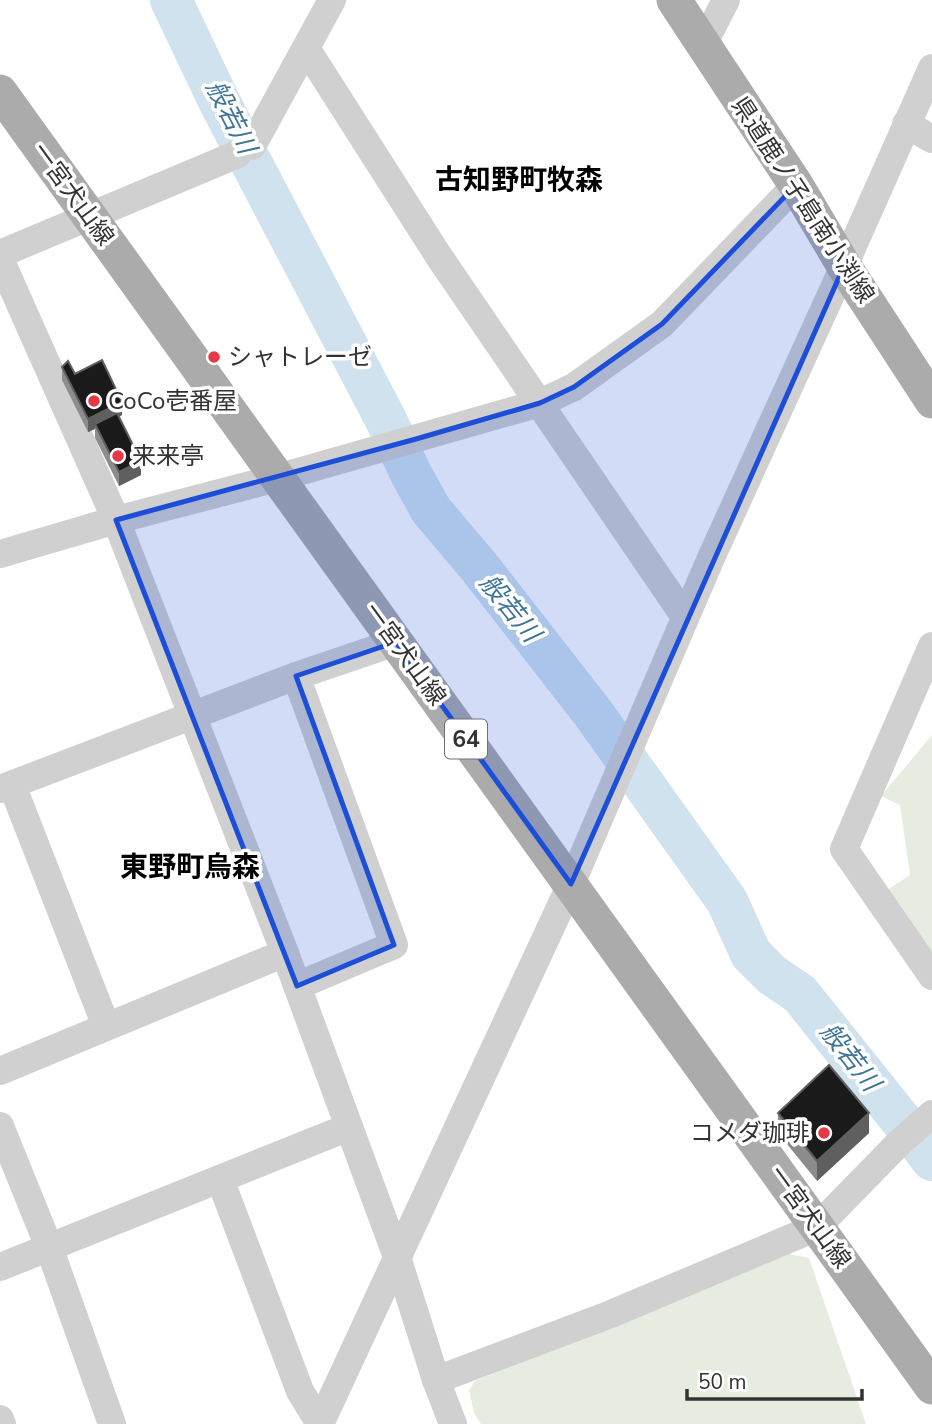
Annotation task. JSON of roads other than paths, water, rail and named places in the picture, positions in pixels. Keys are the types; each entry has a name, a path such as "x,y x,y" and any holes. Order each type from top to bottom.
{"main road":[{"name":"県道鹿ノ子島南小渕線","path":"674,0 796,185 932,401"},
{"name":"一宮犬山線","path":"0,92 932,1387"}],"street":[{"path":"332,0 245,150 0,256 116,520 298,986 397,1257 436,1380 453,1424"},
{"path":"703,45 726,0"},
{"path":"306,48 438,254 685,617"},
{"path":"320,1424 571,884 716,546 845,266 932,68"},
{"path":"906,124 932,139"},
{"path":"0,554 540,403 574,387 662,324 796,185"},
{"path":"106,1026 6,787 296,676 396,642"},
{"path":"932,646 844,849 932,976"},
{"path":"296,676 394,945 298,986"},
{"path":"0,1072 285,953"},
{"path":"436,1380 611,1314 817,1227 898,1143 926,1118"},
{"path":"0,1126 49,1247 112,1424"},
{"path":"0,1267 349,1127"},
{"path":"220,1179 300,1391 320,1424"},
{"path":"0,1419 2,1424"}],"waterway":[{"name":"般若川","path":"171,0 219,101 431,510 480,568 593,713 727,901 751,954 772,975 800,994 932,1160"}],"place":[{"name":"シャトレーゼ","path":"214,357"},
{"name":"CoCo壱番屋","path":"94,401"},
{"name":"来来亭","path":"118,456"},
{"name":"コメダ珈琲","path":"824,1133"}],"district":[{"name":"古知野町牧森","path":"519,180"},
{"name":"東野町烏森","path":"190,867"}]}
